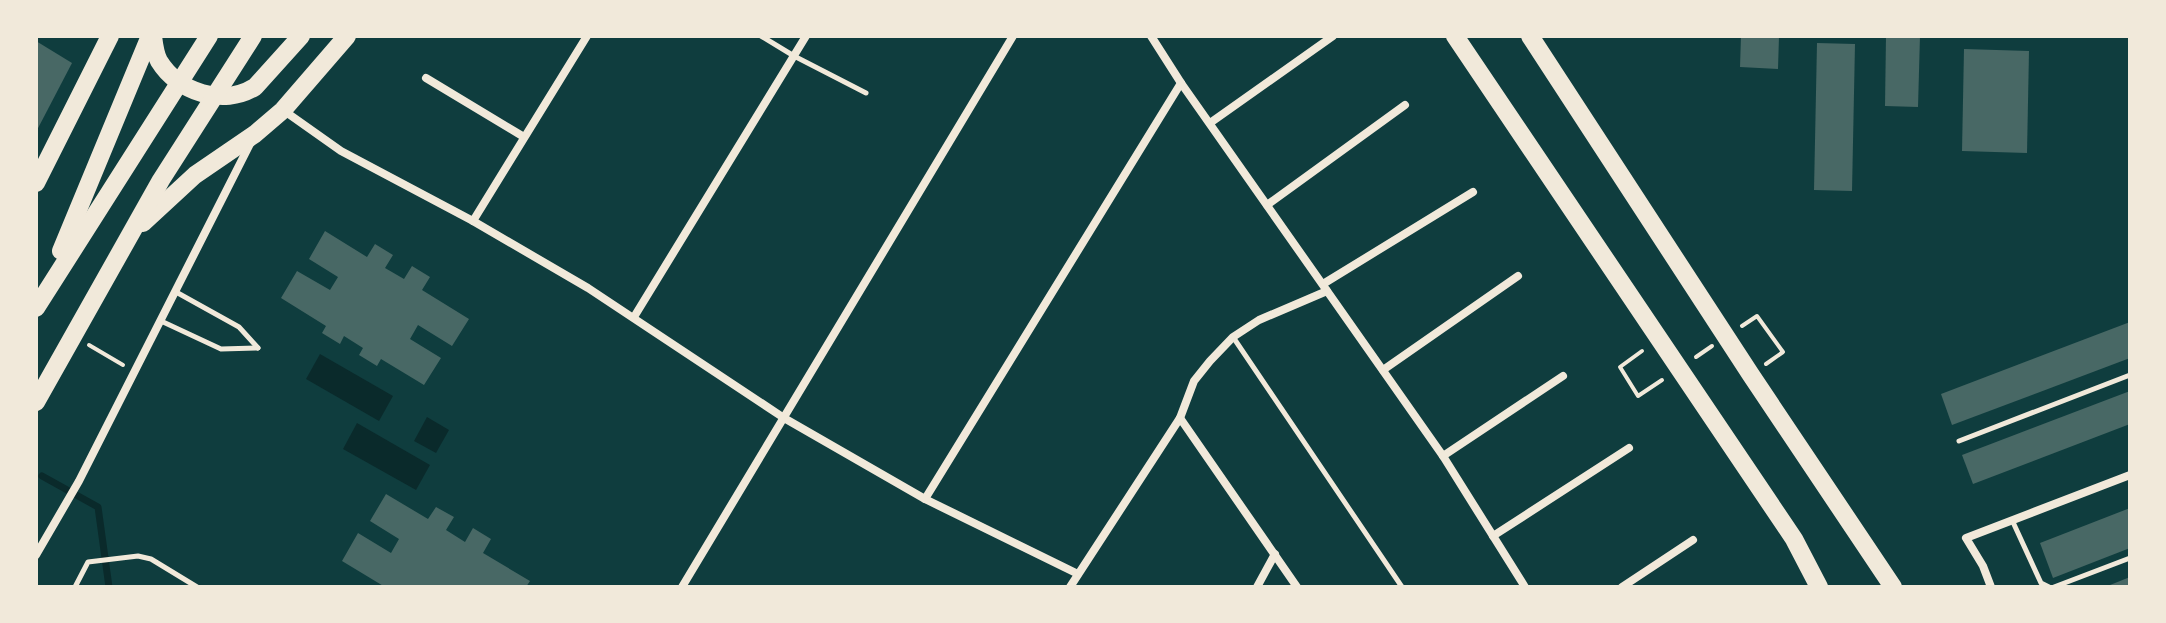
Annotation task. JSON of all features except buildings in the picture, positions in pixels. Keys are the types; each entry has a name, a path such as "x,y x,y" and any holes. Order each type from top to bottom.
{"highway":[{"path":"36,183 110,36"},
{"path":"134,36 142,55"},
{"path":"39,303 151,36"},
{"path":"151,36 157,59 182,84 219,96 245,93 264,78 301,36"},
{"path":"39,303 209,36"},
{"path":"36,402 161,180 253,36"},
{"path":"264,78 292,36"},
{"path":"127,239 195,175 255,134 283,110 347,36"},
{"path":"1455,36 1794,539 1819,587"},
{"path":"1530,36 1893,587"}],"street":[{"path":"473,221 587,36"},
{"path":"634,317 806,36"},
{"path":"682,587 1013,36"},
{"path":"1151,36 1443,456 1525,587"},
{"path":"1210,123 1333,36"},
{"path":"426,78 524,137"},
{"path":"925,499 1181,83"},
{"path":"1267,205 1405,105"},
{"path":"283,110 341,151 473,221 634,317 784,418 925,499 1078,574"},
{"path":"36,555 79,481 255,134"},
{"path":"1070,587 1180,418 1194,381 1233,337 1259,320 1325,288 1473,192"},
{"path":"1383,370 1518,276"},
{"path":"1443,456 1563,376"},
{"path":"1180,418 1297,587"},
{"path":"1493,536 1629,448"},
{"path":"1991,587 1983,566 1966,538 2130,475"},
{"path":"1622,587 1693,540"},
{"path":"1257,587 1275,554"}],"lane":[{"path":"761,36 866,93"},
{"path":"160,321 221,349 258,348 239,327 175,292"},
{"path":"1233,337 1402,587"},
{"path":"1959,441 2130,375"},
{"path":"2012,520 2041,583 2052,587 2130,558"},
{"path":"75,587 88,562 138,556 151,559 197,587"}],"path":[{"path":"1731,334 1757,316 1783,352"},
{"path":"1658,339 1620,367 1638,396 1665,378"},
{"path":"1691,360 1718,343"}],"water":[{"path":"320,354 393,396 379,421 306,379"},
{"path":"427,417 449,430 436,453 414,441"},
{"path":"357,423 430,465 416,490 343,449"}],"waterway":[{"path":"42,476 98,507 109,587"}]}
